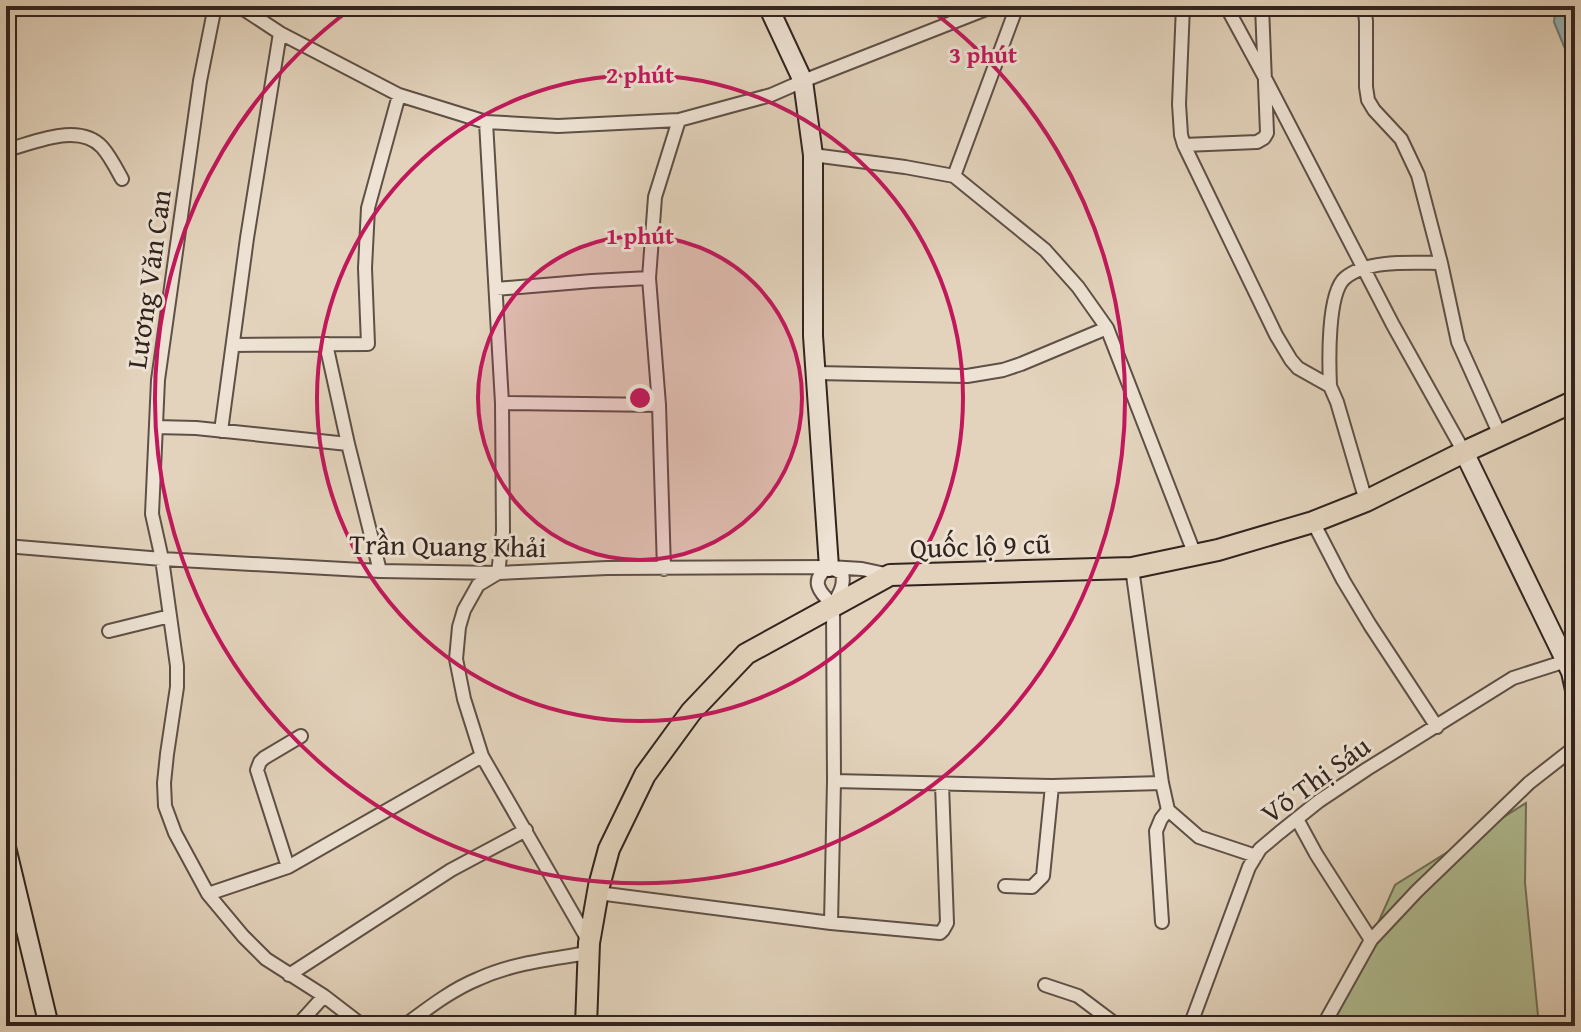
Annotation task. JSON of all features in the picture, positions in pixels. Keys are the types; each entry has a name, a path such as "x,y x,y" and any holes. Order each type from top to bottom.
{"main road":[{"name":"Quốc lộ 9 cũ","path":"586,1026 588,948 609,849 645,775 691,712 746,654 890,575 1132,568 1195,555 1313,522 1366,501 1575,401"}],"street":[{"name":"Lương Văn Can","path":"215,6 200,81 158,380 152,514 162,559 177,666 164,783 165,806 175,833 208,894 243,936 266,959 324,996 363,1026"},
{"path":"239,6 280,33 399,95 486,122 558,126 679,120 771,95 994,6"},
{"path":"768,6 803,81 813,155 813,336 829,567"},
{"path":"954,176 1017,6"},
{"path":"1183,6 1179,104 1184,145 1291,360 1298,368 1330,386"},
{"path":"1226,6 1393,325 1464,452 1566,661 1575,690"},
{"path":"1184,145 1257,142 1267,133 1262,6"},
{"path":"1364,6 1368,100 1401,139 1422,185 1458,342 1500,435"},
{"path":"221,431 247,238 280,33"},
{"path":"233,345 368,344 365,268 368,208 399,95"},
{"path":"664,569 659,405 649,278 655,197 679,120"},
{"path":"404,1026 456,990 492,973 588,948 526,830 482,756 464,699 456,659 464,610 478,585 498,573 503,532 502,403 486,122"},
{"path":"6,150 54,137 82,135 101,146 122,179"},
{"path":"813,155 954,176 1045,250 1078,287 1107,328 1195,555"},
{"path":"1366,501 1330,386 1331,320 1336,295 1343,279 1380,264 1441,263"},
{"path":"496,289 649,278"},
{"path":"816,373 967,376 1021,364 1107,328"},
{"path":"326,344 380,571"},
{"path":"502,403 659,405"},
{"path":"156,427 348,444"},
{"path":"1313,522 1370,625 1437,727"},
{"name":"Trần Quang Khải","path":"6,546 162,559 380,571 498,573 607,568 829,567 890,575"},
{"path":"829,567 842,573 844,581 833,605 831,923"},
{"path":"829,567 820,573 817,581 821,594 833,605"},
{"path":"1132,568 1168,810 1199,837 1256,856"},
{"path":"109,631 170,616"},
{"name":"Võ Thị Sáu","path":"1190,1026 1249,867 1260,849 1319,801 1513,678 1566,661"},
{"path":"288,867 258,766 264,758 301,736"},
{"path":"1323,1026 1371,940 1529,783 1575,747"},
{"path":"208,894 288,867 482,756"},
{"path":"834,781 1052,786 1162,783"},
{"path":"598,893 936,934 947,923 942,784"},
{"path":"1005,886 1032,887 1043,876 1052,786"},
{"path":"1162,922 1156,831 1168,810"},
{"path":"1297,819 1371,940"},
{"path":"289,975 451,870 526,830"},
{"path":"6,847 49,1026"},
{"path":"1045,985 1078,996 1118,1026"},
{"path":"297,1026 324,996"}],"green space":[{"path":"1526,803 1525,883 1539,1026 1330,1026 1395,885"}],"water":[{"path":"1556,6 1575,6 1575,73 1554,22"}]}
